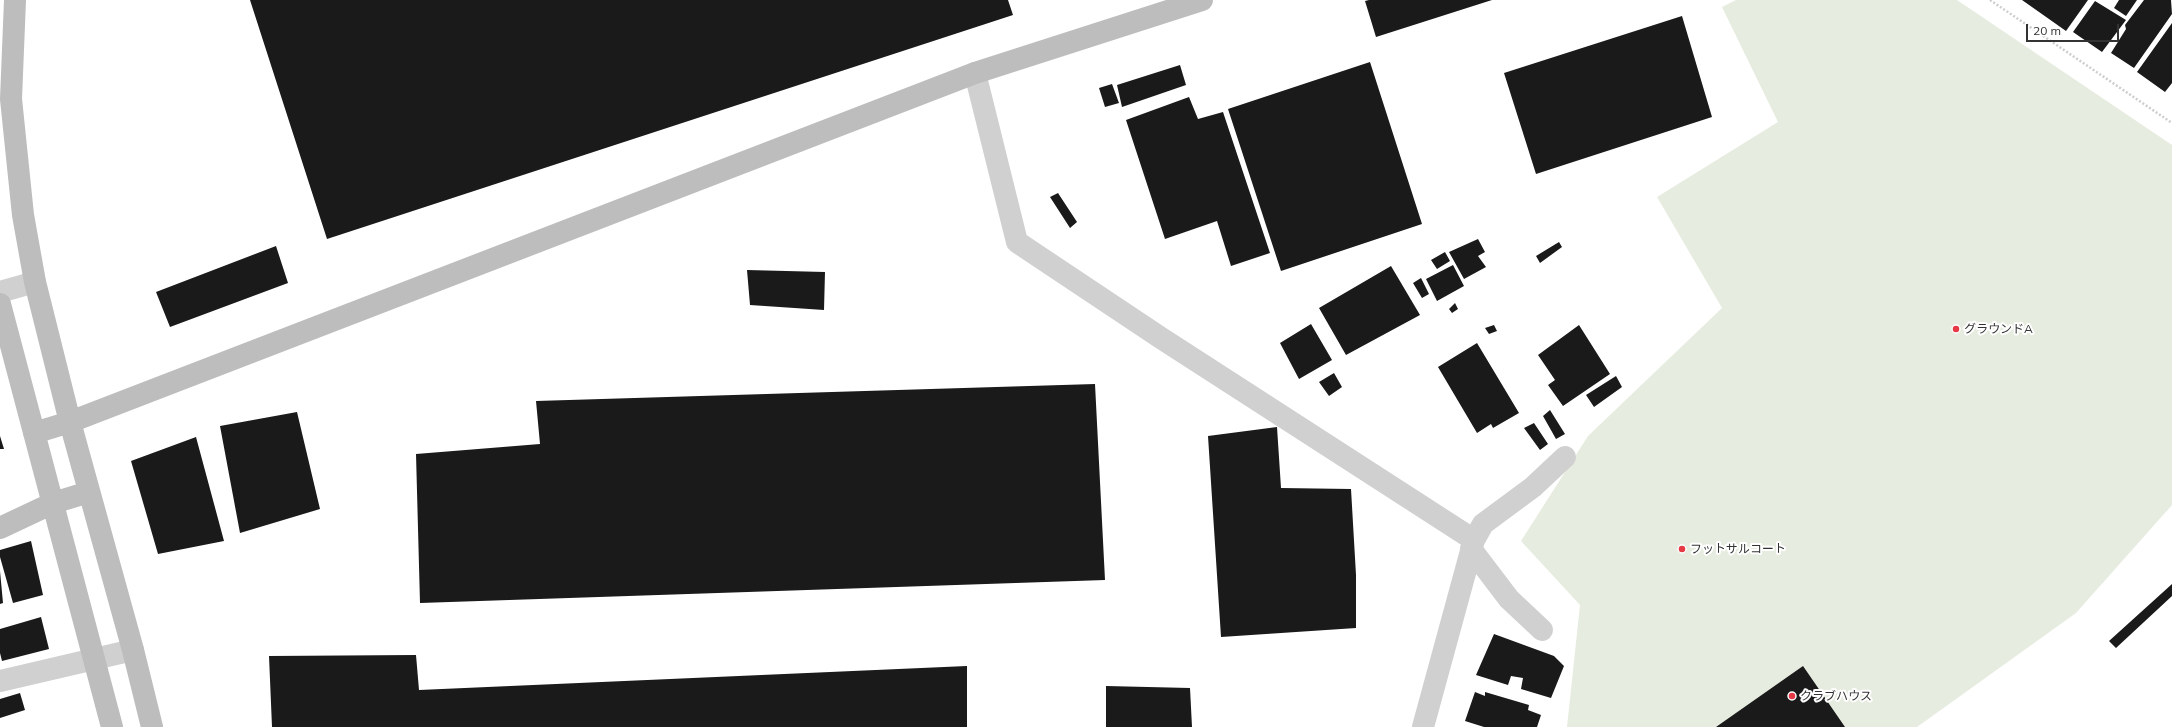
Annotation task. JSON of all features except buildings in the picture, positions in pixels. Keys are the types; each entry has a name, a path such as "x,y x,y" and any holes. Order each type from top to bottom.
{"street":[{"path":"15,0 6,100 23,215 35,282 70,422 134,650 152,727"},
{"path":"34,433 70,422 975,73 1202,0"},
{"path":"975,73 1017,242 1473,545 1509,599 1542,630"},
{"path":"0,292 35,282"},
{"path":"0,304 112,727"},
{"path":"1423,727 1473,545 1483,524 1532,487 1565,458"},
{"path":"0,528 53,503 89,492"},
{"path":"0,681 134,650"}],"path":[{"path":"1990,0 2172,123"}],"shaded area":[{"path":"1736,0 1957,0 2172,145 2172,505 2076,613 1917,727 1567,727 1580,605 1521,541 1588,436 1722,308 1657,197 1778,122 1722,7"}],"place":[{"name":"グラウンドA","path":"1956,329"},
{"name":"フットサルコート","path":"1682,549"},
{"name":"クラブハウス","path":"1792,696"}]}
